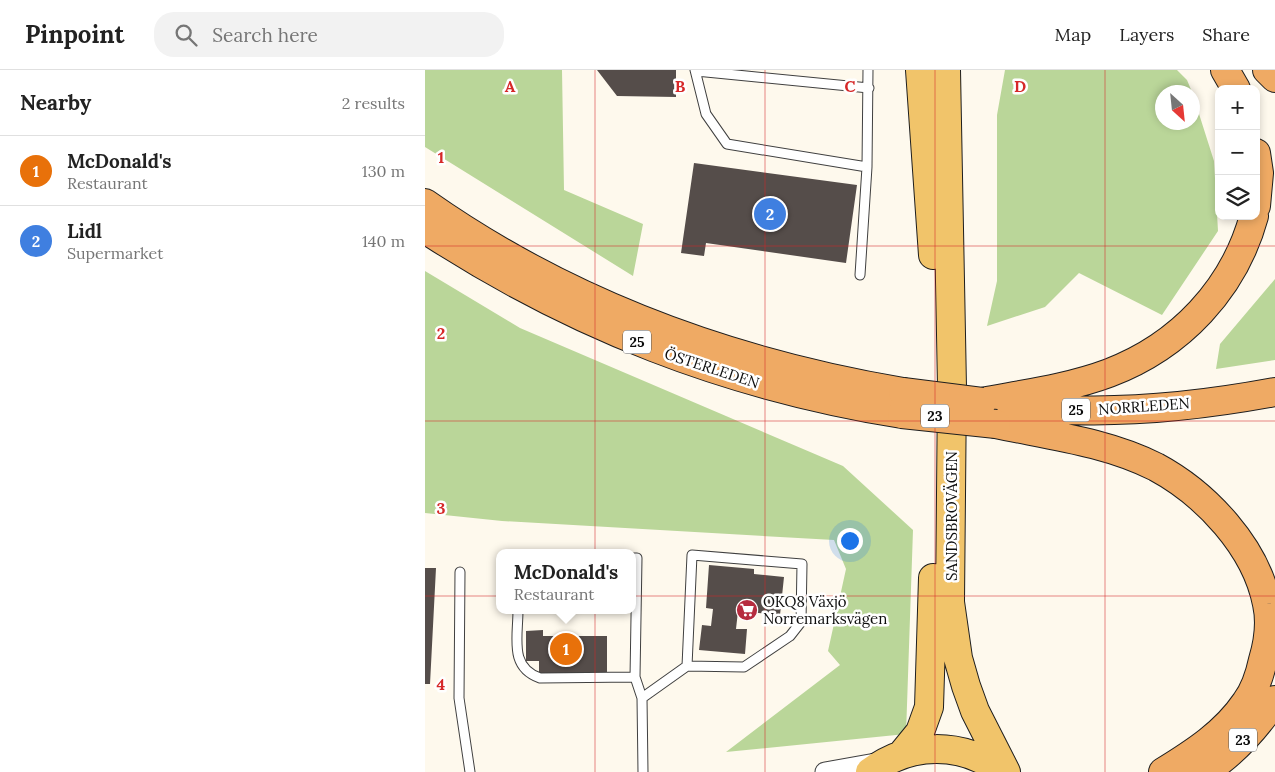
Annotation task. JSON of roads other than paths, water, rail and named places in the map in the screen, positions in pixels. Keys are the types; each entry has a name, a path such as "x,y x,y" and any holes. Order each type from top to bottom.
{"highway":[{"path":"1225,70 1234,85"},
{"path":"1267,70 1275,78"},
{"name":"ÖSTERLEDEN","path":"425,203 501,251 559,283 654,325 749,359 847,383 903,403"},
{"path":"989,413 1055,388 1108,373 1137,361 1161,345 1193,321 1223,286 1248,237 1253,220"},
{"name":"ÖSTERLEDEN","path":"425,229 488,269 547,301 597,325 662,352 742,379 833,402 903,403 989,413"},
{"name":"NORRLEDEN","path":"989,413 1028,408 1119,410 1235,399 1275,392"},
{"name":"NORRLEDEN","path":"989,413 1172,420 1237,413 1275,406"},
{"path":"989,413 1155,467 1196,496 1218,517 1247,554 1258,576 1267,604 1266,650 1260,673 1247,701 1211,741 1163,772"},
{"name":"23","path":"1204,772 1229,753 1249,734 1275,700"}],"main road":[{"name":"SANDSBROVÄGEN","path":"887,762 913,742 925,722 929,708 931,682 936,335 932,232 920,70"},
{"name":"SANDSBROVÄGEN","path":"946,70 952,387 950,602 958,658 966,686 975,711 1006,772"},
{"path":"887,762 925,749 948,748 970,754 991,764 1002,772"}],"street":[{"path":"825,772 887,762"}],"lane":[{"path":"867,167 727,144 706,114 695,70 869,88"},
{"path":"861,275 867,167 868,70"},
{"path":"642,698 687,666 744,667 797,630 801,622 802,564 692,555 687,666"},
{"path":"636,558 635,677 642,698 643,772"},
{"path":"460,572 459,698 470,772"},
{"path":"518,614 518,656 523,670 530,675 540,678 635,677"}],"place":[{"name":"Lidl","path":"770,214"},
{"name":"OKQ8 Växjö Norremarksvägen","path":"747,610"},
{"name":"McDonald's","path":"566,649"}]}
